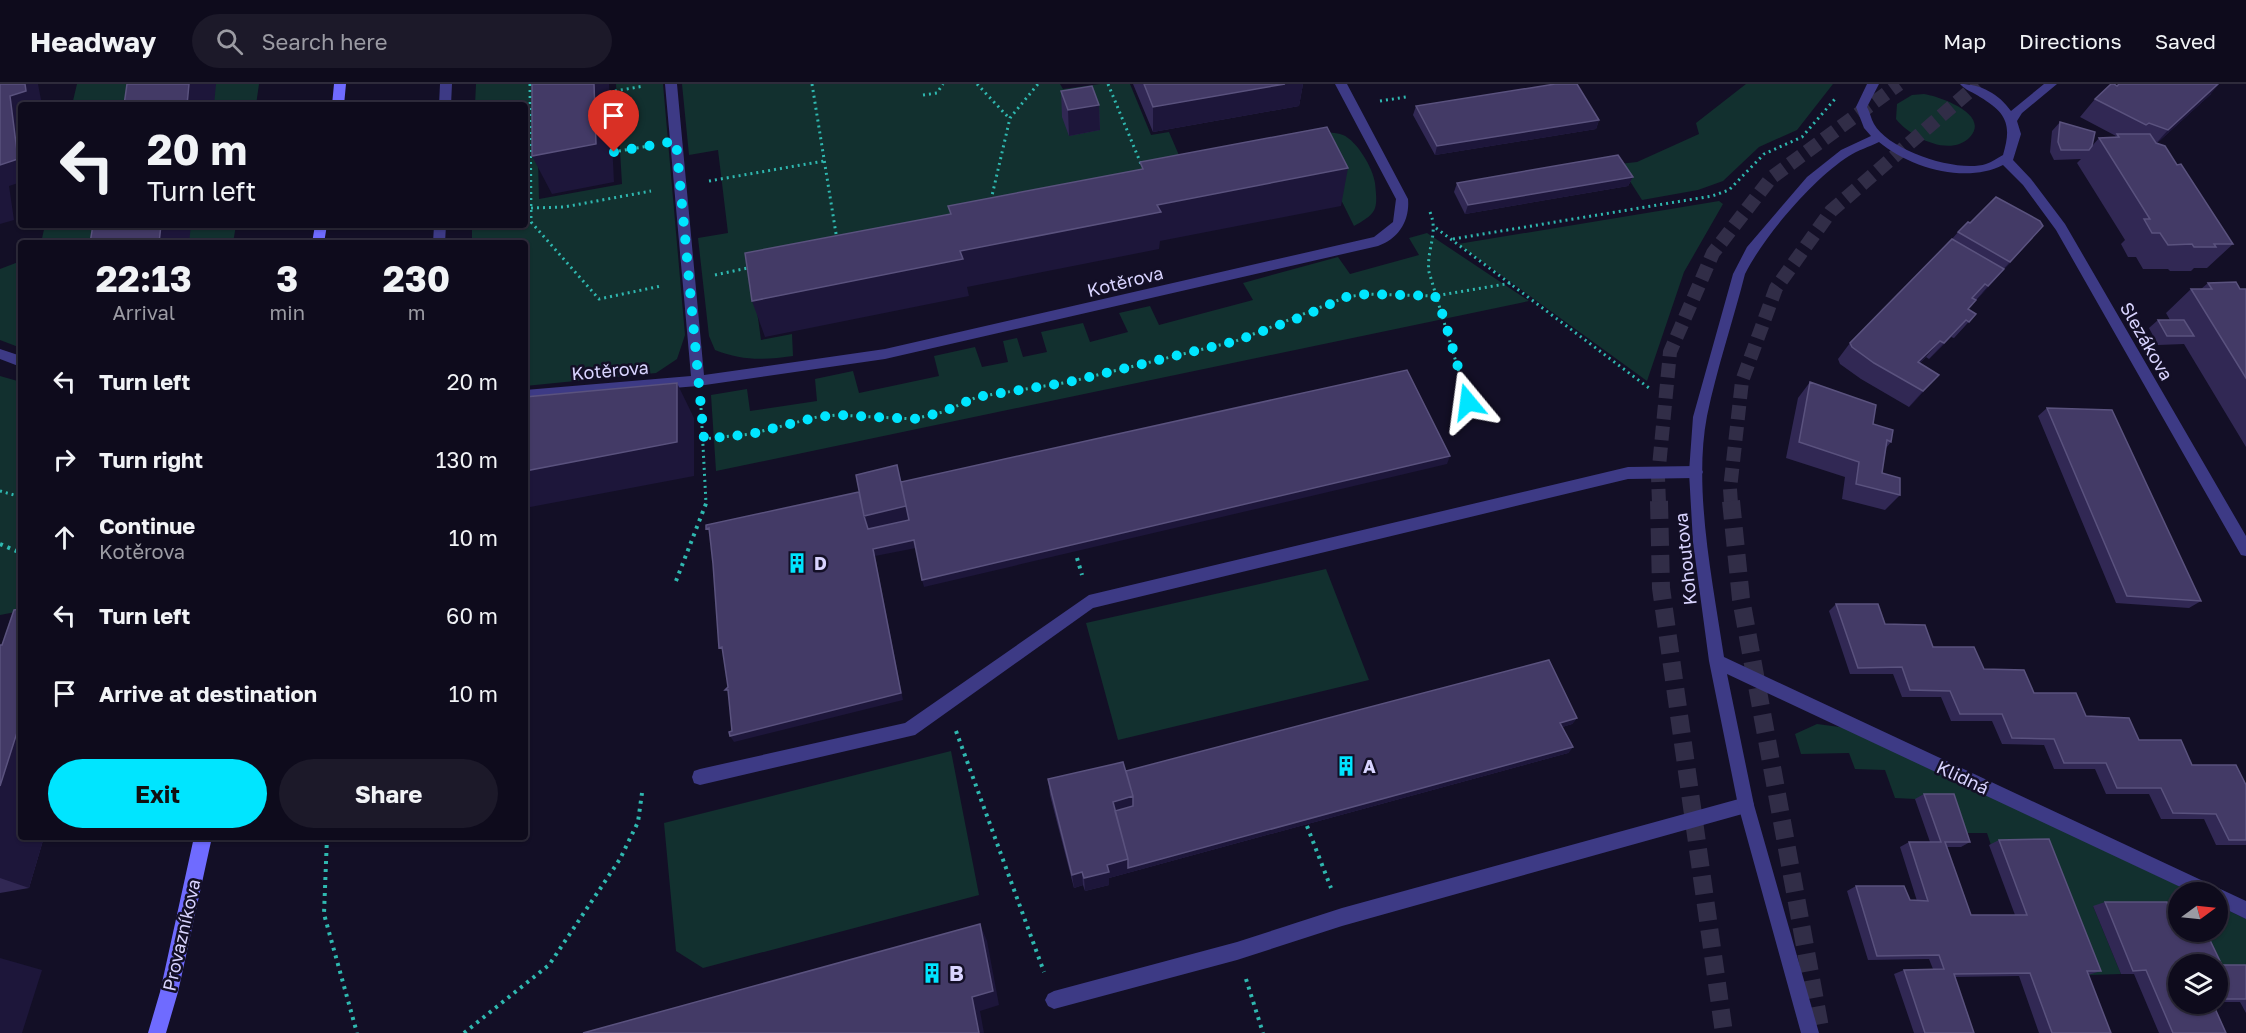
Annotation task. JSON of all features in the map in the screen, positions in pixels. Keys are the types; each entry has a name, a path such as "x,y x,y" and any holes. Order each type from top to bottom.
{"main road":[{"path":"338,102 340,84"},
{"name":"Provazníkova","path":"157,1033 169,992 202,840"}],"street":[{"path":"446,84 446,102"},
{"path":"671,84 698,381"},
{"name":"Kotěrova","path":"528,395 698,381 885,354 1378,241 1397,228 1404,210 1402,199 1341,84"},
{"path":"1873,84 1864,95 1863,112 1871,129 1879,137 1912,159 1936,167 1961,170 1983,168 2005,159 2012,151 2016,137 2012,120 2001,106 1966,84"},
{"path":"2012,120 2018,110 2051,84"},
{"name":"Kohoutova","path":"1810,1033 1746,805 1717,661 1700,542 1696,472 1700,417 1739,274 1751,250 1810,180 1845,153 1879,137"},
{"name":"Slezákova","path":"2005,159 2027,182 2061,227 2246,550"},
{"path":"0,354 18,361"},
{"path":"700,777 909,730 1089,602 1628,473 1696,472"},
{"name":"Klidná","path":"1717,661 2188,882"},
{"path":"1054,1000 1237,951 1342,917 1746,805"},
{"path":"2228,901 2246,910"}],"path":[{"path":"530,84 531,222 599,299 668,285"},
{"path":"812,84 839,248"},
{"path":"923,95 937,93 944,84"},
{"path":"976,84 1010,118"},
{"path":"993,205 990,196 1010,118 1038,84"},
{"path":"1108,84 1146,174"},
{"path":"609,92 649,86"},
{"path":"530,93 540,92"},
{"path":"1453,239 1712,196 1729,190 1764,154 1809,131 1841,92"},
{"path":"1389,100 1406,97"},
{"path":"614,152 676,141"},
{"path":"531,152 541,150"},
{"path":"531,208 564,207 824,161"},
{"path":"1429,210 1436,228 1428,264 1435,296 1444,318 1468,402 1454,416"},
{"path":"1436,228 1649,388"},
{"path":"704,278 760,266"},
{"path":"704,439 751,434 817,417 837,415 914,419 943,412 977,397 1069,382 1236,341 1304,316 1346,297 1367,294 1435,296 1511,283"},
{"path":"676,581 708,498 698,381"},
{"path":"0,491 18,496"},
{"path":"0,544 18,552"},
{"path":"947,705 1054,1000"},
{"path":"464,1033 549,965 620,859 638,822 642,793"},
{"path":"1307,826 1342,917"},
{"path":"327,840 324,914 357,1033"},
{"path":"1237,951 1263,1033"}],"green space":[{"path":"77,84 259,84 256,102 73,102"},
{"path":"476,84 536,84 539,199 622,184 616,84 663,84 685,335 677,359 656,373 528,386 528,240 472,240 472,228 528,228 528,102 475,102"},
{"path":"682,84 1060,84 1063,89 1100,84 1130,84 1151,135 1169,132 1181,160 1288,136 1329,132 1343,135 1359,149 1371,170 1375,183 1376,205 1372,214 1354,226 1322,161 754,289 761,340 792,334 793,356 744,358 715,350 709,336 698,238 728,233 718,150 689,155"},
{"path":"1746,84 1833,84 1797,130 1759,147 1723,181 1698,190 1642,200 1619,164 1637,162 1699,134 1696,123"},
{"path":"1924,94 1950,102 1968,114 1974,121 1975,129 1970,137 1952,146 1941,145 1920,138 1902,126 1896,119 1897,104 1912,95"},
{"path":"1719,201 1723,204 1684,272 1647,381 1458,244"},
{"path":"44,228 236,228 234,240 42,240"},
{"path":"1427,233 1529,301 716,471 711,395 747,389 750,411 817,401 815,379 853,371 859,393 939,376 934,356 975,347 982,367 1008,362 1003,341 1017,338 1023,357 1047,352 1041,332 1083,323 1090,342 1128,332 1119,313 1150,306 1159,325 1253,300 1243,283 1338,257 1350,274 1419,255 1409,238"},
{"path":"18,262 18,347 0,340 0,269"},
{"path":"0,376 18,381 18,612 0,615"},
{"path":"1326,569 1369,680 1118,740 1086,623"},
{"path":"1817,724 1847,728 2171,882 2168,882 2168,914 2093,906 2121,974 2089,975 2038,845 1991,845 1987,833 1956,833 1915,799 1895,798 1885,770 1855,769 1849,753 1801,754 1795,734"},
{"path":"951,751 979,895 703,968 676,951 664,823"},
{"path":"2228,910 2246,919 2246,968 2228,969 2228,954 2209,954 2199,942 2228,942"}],"building":[{"path":"0,84 25,84 26,91 10,96 18,159 0,165"},
{"path":"127,84 189,84 187,102 124,102"},
{"path":"532,84 594,84 596,144 532,156"},
{"path":"1144,84 1285,84 1153,107"},
{"path":"1555,84 1577,84 1599,120 1437,146 1416,106"},
{"path":"2111,84 2117,86 2119,84 2218,84 2168,130 2149,123 2146,125 2095,99"},
{"path":"1092,86 1099,105 1068,110 1061,91"},
{"path":"2060,122 2095,132 2089,150 2061,150 2058,142"},
{"path":"1327,127 1348,168 1157,205 1161,212 960,251 963,259 752,301 745,253 951,214 948,206 1143,169 1140,162"},
{"path":"2117,134 2150,134 2156,143 2165,146 2177,165 2181,164 2233,244 2214,244 2216,247 2194,247 2192,244 2168,245 2160,233 2152,233 2144,219 2150,219 2099,138 2119,137"},
{"path":"1618,155 1633,177 1468,205 1457,183"},
{"path":"1996,197 2040,221 2043,226 2010,262 1958,232"},
{"path":"92,228 161,228 159,240 90,240"},
{"path":"1952,239 2004,269 1988,286 1985,284 1972,298 1976,300 1968,309 1976,314 1969,322 1966,320 1944,343 1940,341 1918,362 1939,375 1923,391 1874,363 1850,343"},
{"path":"2236,282 2240,289 2246,289 2246,378 2191,289 2212,289 2208,283"},
{"path":"2158,320 2184,320 2194,336 2167,336"},
{"name":"D","path":"1407,370 1450,456 922,580 914,540 873,549 901,693 730,736 729,732 732,731 728,690 725,690 728,687 722,647 719,648 713,564 709,528 706,529 706,525 859,492 868,529 909,520 901,482"},
{"path":"1810,382 1876,405 1873,424 1893,430 1891,442 1887,440 1882,473 1900,478 1900,495 1856,484 1859,462 1799,442"},
{"path":"677,383 677,442 528,470 528,397"},
{"path":"2047,408 2112,410 2201,601 2127,596"},
{"path":"897,465 906,506 864,516 856,475"},
{"path":"1836,604 1878,604 1885,624 1925,625 1933,647 1974,647 1984,669 2024,670 2034,693 2076,693 2086,716 2129,718 2139,740 2181,740 2192,765 2236,765 2246,785 2246,840 2229,840 2216,814 2173,813 2161,788 2117,788 2106,763 2064,763 2054,739 2012,738 2002,714 1960,714 1950,691 1910,690 1902,667 1858,668"},
{"path":"18,609 18,729 0,786 0,645 2,645 14,610"},
{"name":"A","path":"1549,660 1577,718 1560,723 1573,747 1128,868 1128,859 1115,811 1133,806 1133,796 1126,771"},
{"path":"1123,762 1133,796 1113,802 1128,859 1107,865 1109,872 1084,878 1082,872 1072,875 1048,779"},
{"path":"1924,794 1954,794 1970,842 1945,842 1971,915 2027,915 1999,840 2049,839 2101,971 2087,971 2111,1033 2052,1033 2030,973 1954,974 1974,1033 1925,1033 1904,970 1944,969 1939,955 1877,956 1856,886 1904,886 1910,900 1928,901 1909,842 1941,842"},
{"path":"2105,902 2167,902 2168,942 2211,942 2217,954 2168,954 2168,1014 2217,1014 2226,1033 2173,1033 2146,970 2133,971"},
{"name":"B","path":"980,924 993,991 972,997 979,1033 583,1033"},
{"path":"2228,965 2246,965 2246,999 2228,999"}],"tunnel":[{"path":"1659,503 1658,477 1670,352 1713,253 1771,178 1899,84"},
{"path":"1731,503 1730,489 1742,381 1776,288 1831,211 1978,84"},
{"path":"1659,501 1661,588 1724,1033"},
{"path":"1731,501 1741,599 1821,1033"}],"place":[{"name":"D","path":"797,563"},
{"name":"A","path":"1346,766"},
{"name":"B","path":"932,973"}],"route":[{"path":"614,152 676,141 704,439 751,434 782,428 817,417 837,415 914,419 943,412 977,397 1069,382 1236,341 1304,316 1346,297 1367,294 1401,297 1435,296 1444,318 1468,402"}]}
